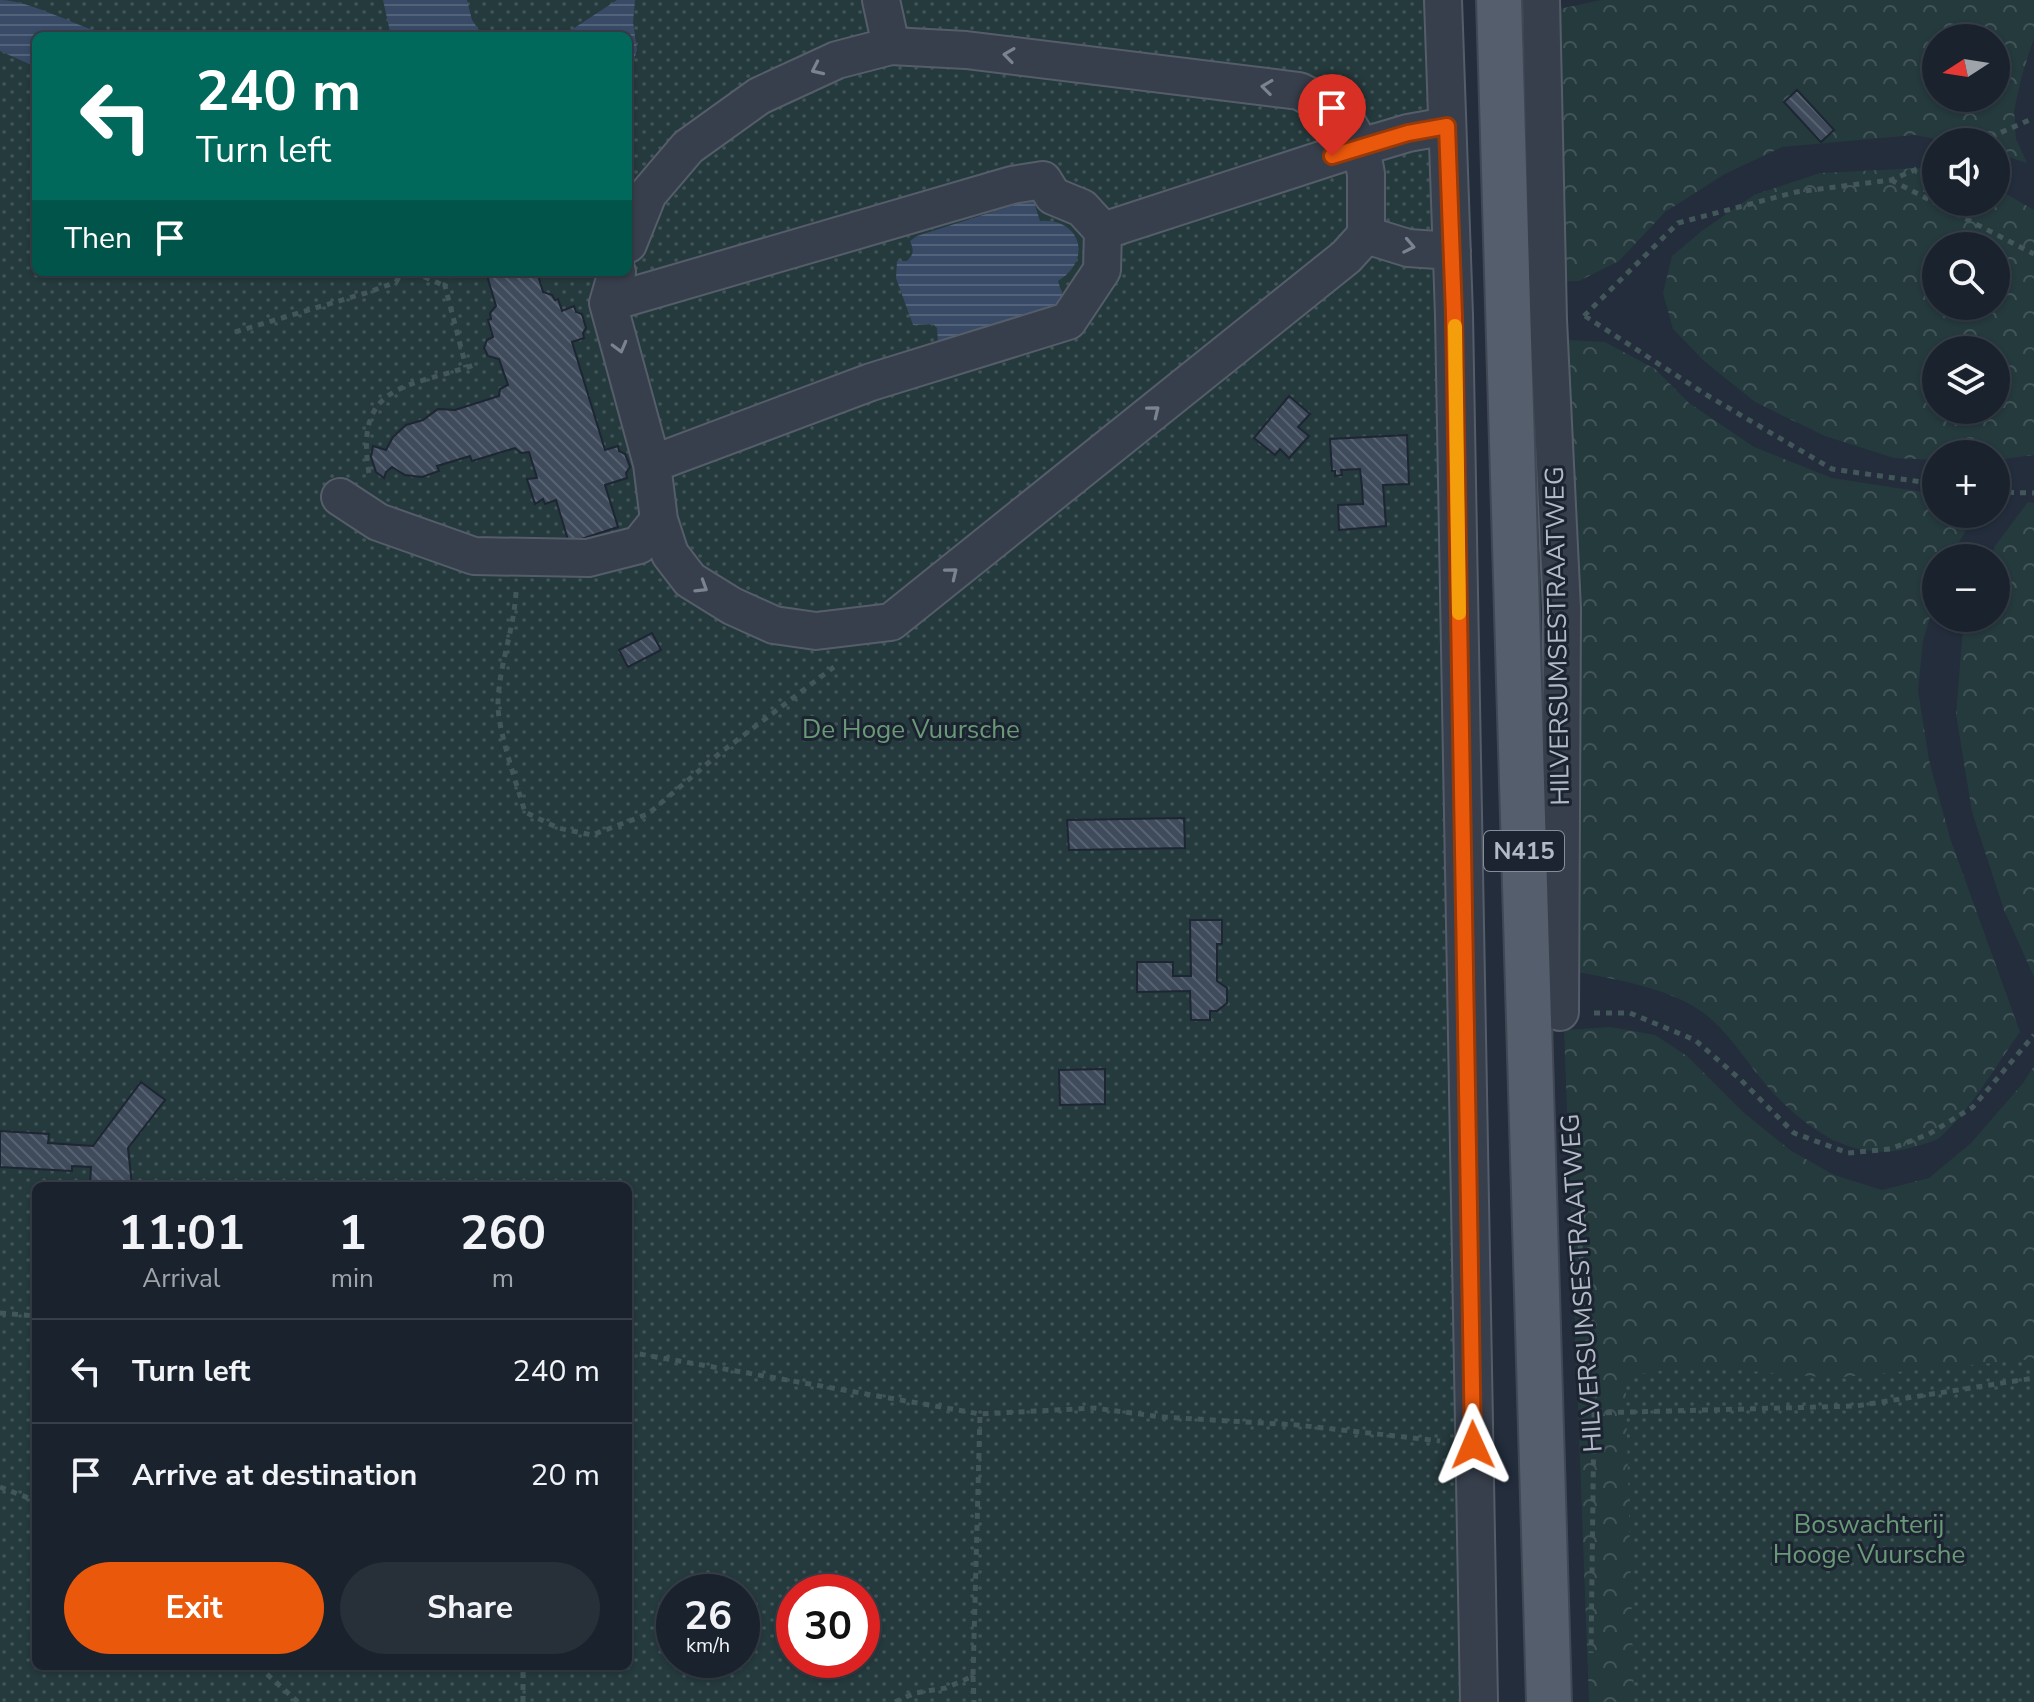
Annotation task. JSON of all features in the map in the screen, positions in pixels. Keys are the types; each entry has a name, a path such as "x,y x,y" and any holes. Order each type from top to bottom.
{"main road":[{"name":"HILVERSUMSESTRAATWEG","path":"1499,0 1549,1702"}],"street":[{"path":"881,0 891,46"},
{"path":"1443,0 1452,251 1479,1702"},
{"name":"HILVERSUMSESTRAATWEG","path":"1541,0 1548,320 1562,609 1560,1012"},
{"path":"632,234 648,194 688,147 759,96 837,60 891,46 966,50 1299,91 1341,112 1361,147 1366,174 1366,235 1334,267 891,622 816,631 774,625 732,606 690,580 670,554 659,520 652,464 612,288 1012,185 1043,180 1053,196 1082,208 1103,231 1102,270 1068,321 871,382 652,464"},
{"path":"1103,231 1361,147 1447,126"},
{"path":"1366,235 1408,248 1452,251"},
{"path":"340,497 378,522 474,556 588,558 639,545 659,520"}],"path":[{"path":"2010,128 2034,118"},
{"path":"1922,167 1891,180 1796,192 1678,223 1585,316 1624,344 1832,469 1922,482"},
{"path":"1891,180 2034,254"},
{"path":"235,332 369,292 396,282 400,276"},
{"path":"422,276 445,286"},
{"path":"449,276 445,286 466,368"},
{"path":"378,522 366,453 366,435 374,409 390,393 474,365"},
{"path":"2010,492 2034,493"},
{"path":"518,556 515,618 500,673 498,708 525,812 558,828 592,835 648,814 720,753 841,662"},
{"path":"1560,1012 1630,1013 1695,1040 1794,1133 1848,1153 1890,1149 1929,1134 1973,1107 2034,1035"},
{"name":"HILVERSUMSESTRAATWEG","path":"1578,1228 1594,1413 1591,1655"},
{"path":"0,1313 32,1316"},
{"path":"632,1353 980,1414 1094,1408 1162,1417 1297,1425 1473,1445"},
{"path":"1594,1413 1856,1406 2034,1378"},
{"path":"974,1702 980,1414"},
{"path":"0,1487 32,1499"},
{"path":"262,1670 298,1702"},
{"path":"523,1670 523,1702"},
{"path":"895,1702 915,1693 946,1688 973,1676"}],"green space":[{"name":"De Hoge Vuursche","path":"0,0 1430,0 1471,1702 0,1702"},
{"path":"1601,0 2034,0 2034,38 2014,111 2016,139 2027,163 2010,158 2010,128 1922,128 1922,136 1782,147 1725,174 1665,212 1619,261 1579,281 1548,282 1550,11"},
{"path":"1920,168 1922,216 2010,216 2010,196 2034,210 2034,455 2010,458 2010,440 1922,440 1922,459 1894,458 1825,436 1755,402 1704,361 1673,329 1663,293 1672,256 1754,195 1820,173"},
{"path":"1549,339 1605,342 1655,369 1689,403 1754,447 1832,478 1922,492 1922,528 1967,528 1958,544 1922,544 1922,632 1926,632 1918,690 1929,760 1950,838 2020,1032 1972,1102 1937,1139 1897,1151 1878,1152 1843,1144 1811,1126 1781,1101 1720,1027 1695,1007 1638,985 1561,969"},
{"path":"2028,502 2034,503 2034,977 2004,910 1972,812 1956,714 1963,632 2010,632 2010,544 1996,544"},
{"path":"1611,1027 1655,1035 1687,1056 1743,1112 1790,1150 1834,1175 1882,1190 1929,1178 1971,1143 2034,1066 2034,1697 2002,1702 1589,1702 1564,1030"},
{"name":"Boswachterij Hooge Vuursche","path":"2034,1359 2034,1702 1634,1702 1625,1361 1626,1376 1691,1366 1833,1378"}],"water":[{"path":"0,0 39,9 99,32 32,32 32,65 0,51"},
{"path":"383,0 467,0 472,20 480,32 390,32"},
{"path":"617,0 635,0 633,22 637,50 632,66 632,32 568,32"},
{"path":"1033,199 1040,221 1065,226 1078,242 1076,262 1058,281 1065,302 938,342 937,328 933,324 913,325 896,278 897,261 907,261 912,254 910,241 917,236"}],"building":[{"path":"1797,90 1834,130 1821,142 1784,102"},
{"path":"487,276 538,276 543,292 558,299 562,311 574,306 576,312 582,314 586,328 584,338 572,342 605,450 618,446 630,467 627,478 605,485 618,527 569,543 556,500 545,504 543,499 535,504 527,479 537,478 529,452 521,453 515,448 472,461 470,456 437,466 439,471 422,477 405,475 392,467 384,478 376,472 371,457 373,446 386,450 393,437 406,425 423,420 438,409 455,410 499,396 500,389 508,385 499,359 488,356 484,348 487,340 493,337 488,320 496,306"},
{"path":"1289,396 1310,414 1298,427 1309,436 1289,458 1280,449 1275,455 1254,438"},
{"path":"1407,435 1409,484 1383,485 1386,526 1339,530 1338,505 1363,504 1362,487 1360,469 1341,470 1342,475 1335,476 1330,439"},
{"path":"652,633 661,650 628,667 619,650"},
{"path":"1184,818 1185,848 1069,850 1067,820"},
{"path":"1190,920 1222,920 1222,944 1217,944 1217,981 1227,988 1227,1003 1217,1011 1210,1011 1210,1020 1191,1020 1190,991 1137,992 1137,962 1173,962 1173,976 1191,976"},
{"path":"1105,1069 1105,1104 1060,1105 1059,1070"},
{"path":"141,1082 165,1100 128,1148 132,1182 90,1182 91,1167 72,1166 72,1171 0,1167 0,1131 49,1134 48,1143 93,1146"}],"slow traffic":[{"path":"1455,326 1459,613"}],"route":[{"path":"1332,156 1408,133 1447,126 1454,315 1473,1445"}]}
